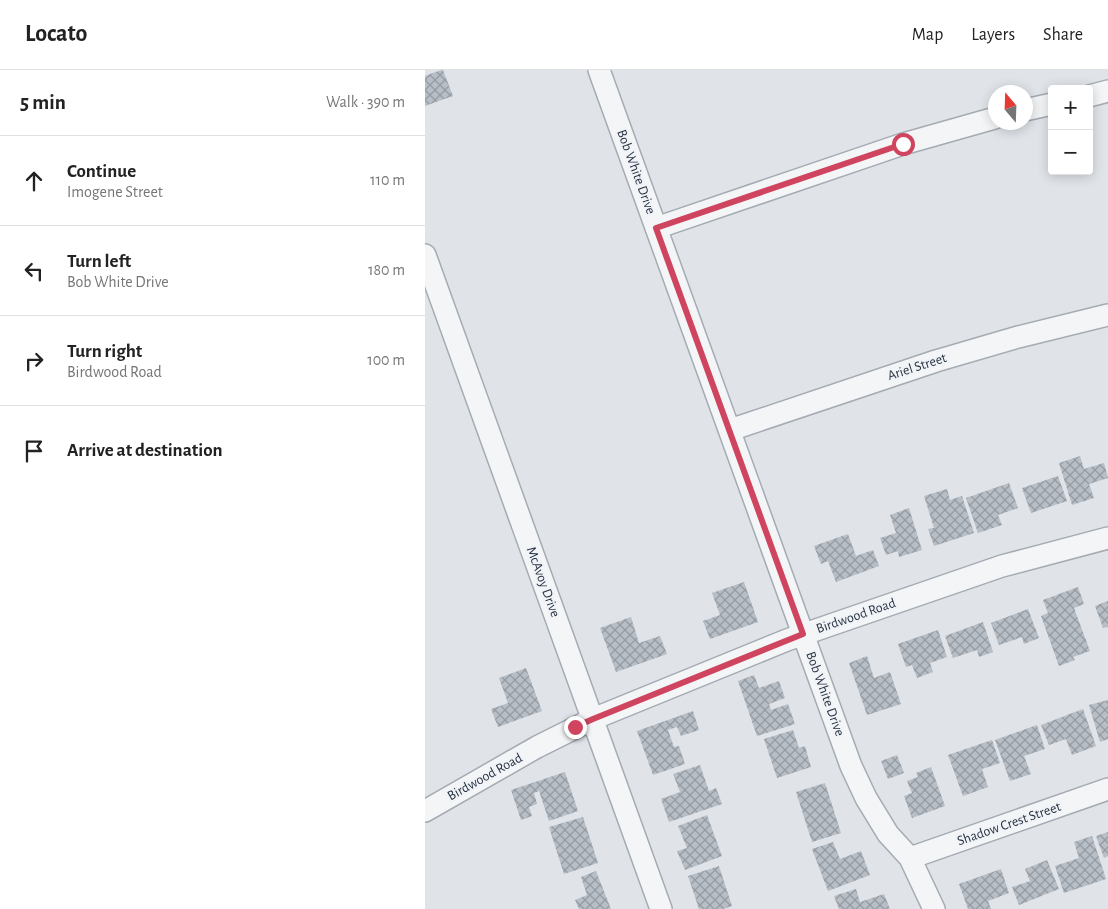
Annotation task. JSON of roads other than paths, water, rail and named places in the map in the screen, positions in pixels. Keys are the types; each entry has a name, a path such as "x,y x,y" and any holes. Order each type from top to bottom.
{"street":[{"name":"Bob White Drive","path":"599,70 851,766 866,798 889,834 909,858 935,909"},
{"path":"1093,95 1108,91"},
{"path":"1033,108 1048,105"},
{"path":"656,228 903,144 988,120"},
{"name":"McAvoy Drive","path":"427,264 661,909"},
{"name":"Ariel Street","path":"729,430 936,361 1018,337 1108,315"},
{"name":"Birdwood Road","path":"425,811 537,747 593,719 803,634 1002,566 1108,538"},
{"name":"Shadow Crest Street","path":"909,858 1108,789"}]}
